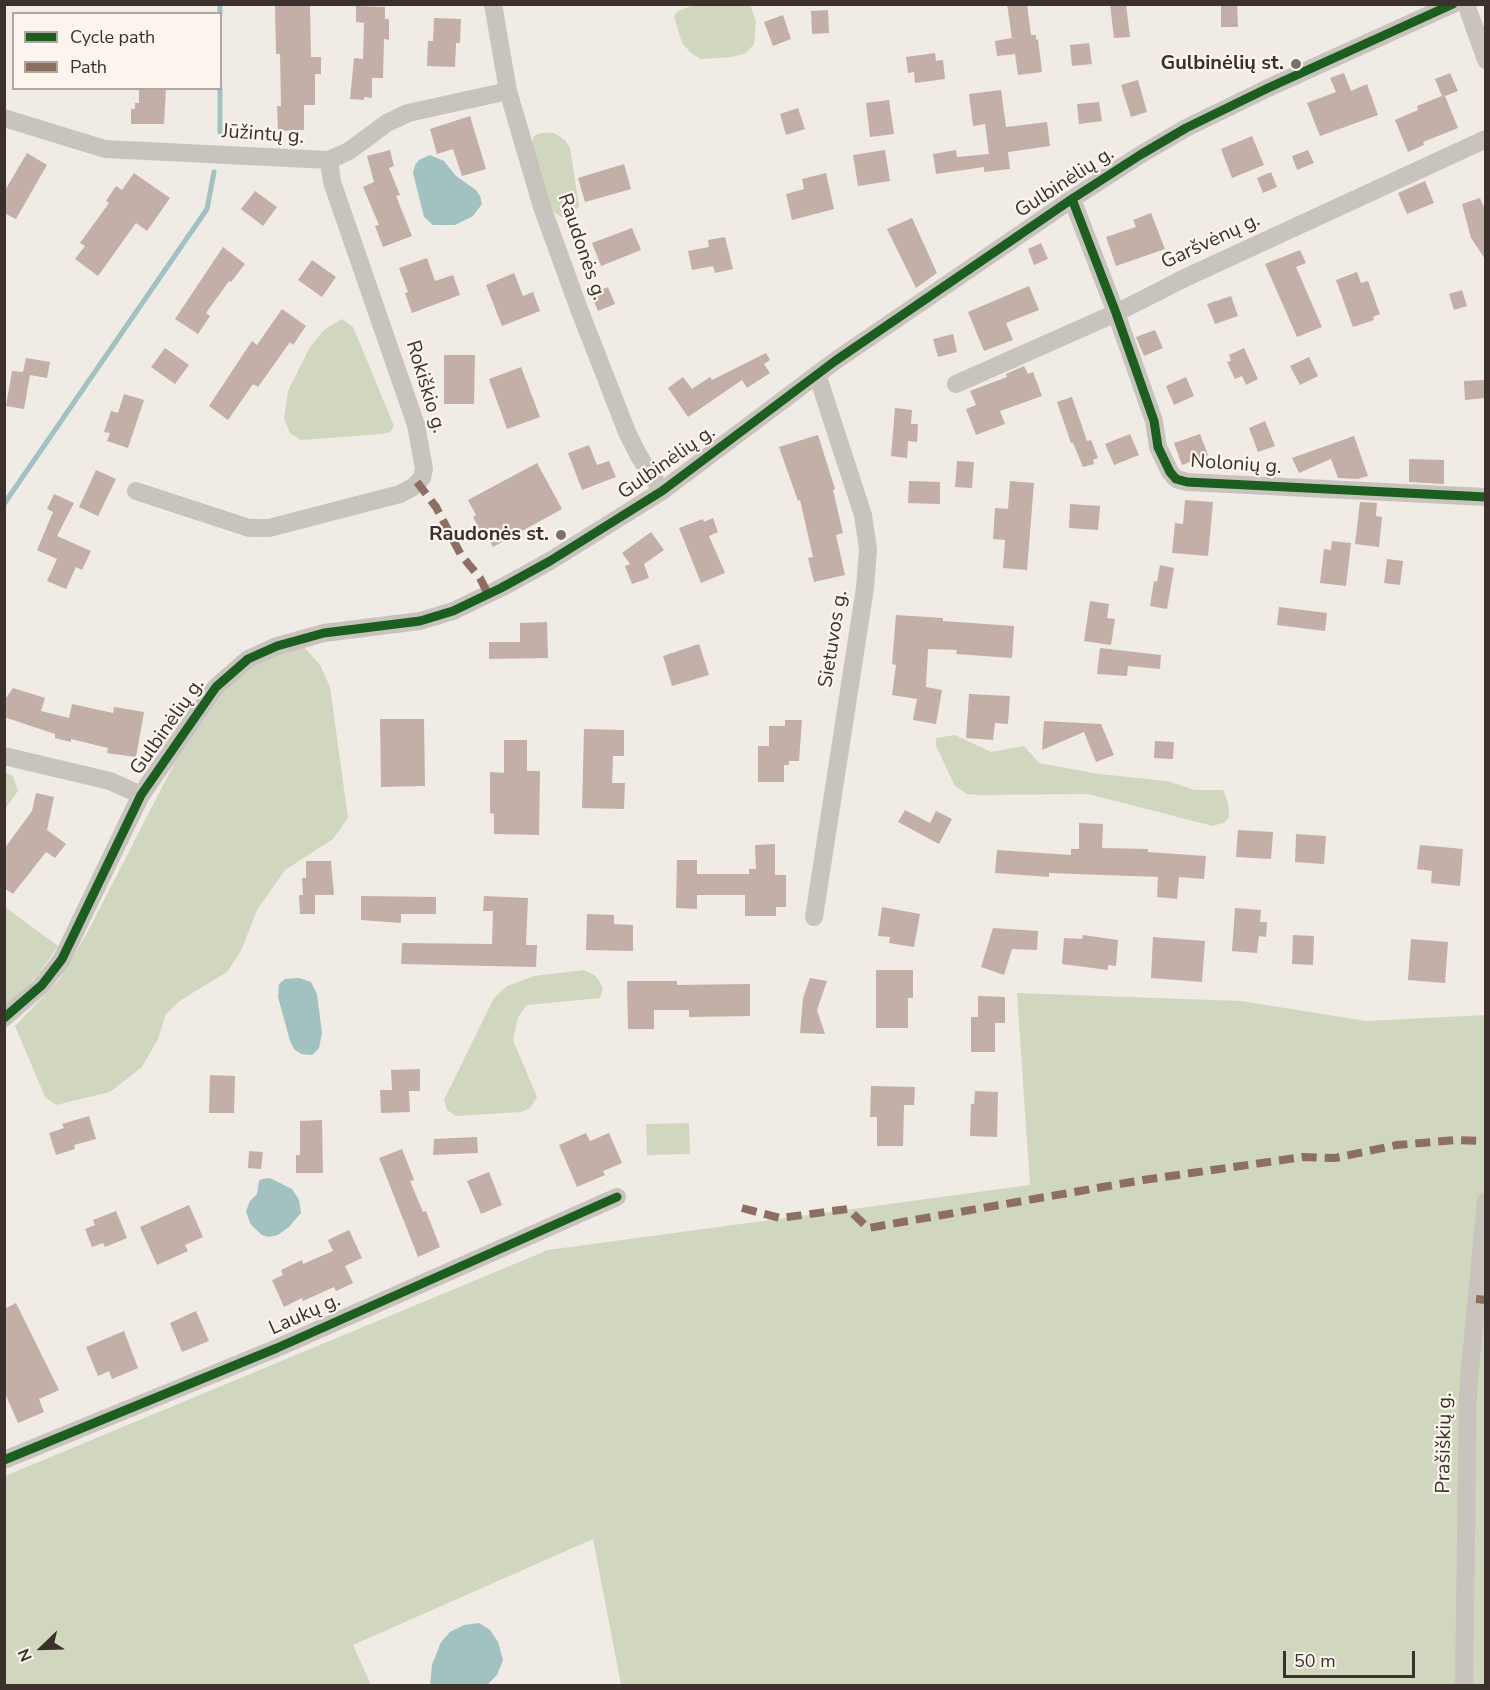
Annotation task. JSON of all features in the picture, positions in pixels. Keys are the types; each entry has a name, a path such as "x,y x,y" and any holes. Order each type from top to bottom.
{"street":[{"name":"Raudonės g.","path":"493,4 508,91 542,207 627,432 662,491"},
{"name":"Gulbinėlių g.","path":"4,1018 42,985 62,958 141,795 216,687 248,659 277,646 324,633 420,621 453,611 501,588 550,561 662,491 817,374 1072,199 1186,128 1453,4"},
{"path":"1466,4 1485,60"},
{"name":"Jūžintų g.","path":"4,118 105,148 329,160 349,151 387,123 408,113 508,91"},
{"name":"Garšvėnų g.","path":"956,384 1116,313 1187,277 1485,139"},
{"name":"Rokiškio g.","path":"136,491 249,528 269,528 400,494 413,487 422,478 424,469 416,425 332,182 329,160"},
{"name":"Nolonių g.","path":"1072,199 1116,313 1154,422 1158,447 1170,472 1176,478 1187,482 1485,497"},
{"name":"Sietuvos g.","path":"814,917 865,588 868,549 863,515 817,374"},
{"path":"4,756 110,781 141,795"},
{"name":"Laukų g.","path":"4,1460 277,1348 617,1197"},
{"name":"Prašiškių g.","path":"1464,1686 1468,1390 1485,1201"}],"green space":[{"path":"696,4 750,5 756,21 754,44 746,53 732,57 701,59 691,53 682,43 674,16 678,11"},
{"path":"541,133 554,133 565,140 570,148 579,206 573,215 564,218 556,214 550,206 531,145 534,136"},
{"path":"342,319 353,327 394,426 390,432 382,434 301,440 290,433 284,419 288,391 310,347 324,330"},
{"path":"304,647 320,665 330,687 348,818 333,839 285,870 257,910 241,951 227,972 181,1000 166,1014 158,1039 142,1067 110,1092 56,1105 45,1097 15,1026 58,981 86,935 175,762 233,679 261,660"},
{"path":"955,735 991,752 1024,746 1039,763 1099,774 1167,781 1195,790 1223,790 1228,803 1229,817 1225,822 1213,826 1088,794 967,794 955,786 936,746 936,738"},
{"path":"5,772 13,776 18,791 5,809"},
{"path":"5,907 58,946 38,975 5,1008"},
{"path":"584,970 596,976 603,988 600,998 527,1005 518,1017 513,1040 537,1097 530,1108 521,1112 456,1116 447,1110 444,1100 494,998 507,986 534,976"},
{"path":"1017,993 1241,1001 1366,1021 1485,1015 1485,1685 621,1685 593,1539 353,1645 371,1685 5,1686 5,1476 548,1250 1030,1185"},
{"path":"689,1123 690,1154 647,1155 646,1124"}],"water":[{"path":"430,155 444,161 456,176 476,190 482,204 473,216 455,225 433,225 424,217 413,173 419,160"},
{"path":"299,978 311,982 317,994 322,1033 319,1048 312,1055 301,1054 294,1049 278,997 279,984 285,979"},
{"path":"270,1178 292,1189 299,1200 301,1213 289,1227 278,1235 269,1237 262,1235 253,1227 246,1211 250,1201 257,1194 259,1181"},
{"path":"479,1623 490,1630 498,1642 503,1660 497,1675 487,1685 430,1685 432,1665 441,1642 450,1632 464,1625"}],"building":[{"path":"275,4 310,4 311,57 321,57 321,74 315,74 315,105 304,105 304,130 278,131 277,106 281,106 280,54 276,54"},
{"path":"1007,4 1027,4 1031,35 1036,35 1036,40 1038,39 1042,72 1018,75 1015,54 997,56 995,41 1012,38"},
{"path":"1110,4 1126,4 1130,37 1114,38"},
{"path":"1221,4 1237,4 1238,27 1221,27"},
{"path":"356,6 385,7 385,19 389,19 389,40 384,39 383,78 372,78 372,98 364,97 364,100 350,99 354,58 363,59 364,23 356,22"},
{"path":"828,10 829,33 812,34 811,11"},
{"path":"783,15 791,39 773,46 764,22"},
{"path":"434,18 461,19 460,43 456,43 455,67 427,66 428,41 433,41"},
{"path":"1089,43 1092,64 1072,66 1070,45"},
{"path":"935,53 936,61 943,60 945,79 915,83 914,72 908,73 906,57"},
{"path":"1344,73 1351,91 1367,84 1378,115 1320,136 1307,103 1336,92 1330,78"},
{"path":"1450,73 1458,91 1445,96 1458,128 1423,142 1424,145 1408,152 1395,120 1418,110 1417,106 1442,96 1435,79"},
{"path":"1138,80 1147,112 1131,117 1121,85"},
{"path":"139,90 166,90 164,124 131,124 131,109 135,109 135,103 139,103"},
{"path":"1001,90 1006,127 1047,122 1050,146 1008,152 1010,169 984,172 984,167 936,174 933,154 956,150 957,157 989,154 985,124 973,126 969,94"},
{"path":"889,100 894,134 870,137 866,103"},
{"path":"1099,102 1102,121 1079,124 1077,104"},
{"path":"798,108 805,129 786,135 780,114"},
{"path":"470,116 486,169 462,176 453,149 437,154 430,129"},
{"path":"1252,136 1264,165 1232,178 1221,149"},
{"path":"390,150 394,166 389,168 400,195 396,196 412,236 383,247 375,226 379,225 363,187 374,182 367,156"},
{"path":"885,150 890,181 858,186 853,155"},
{"path":"1308,150 1314,163 1297,170 1292,156"},
{"path":"27,153 47,165 16,219 4,213 4,192"},
{"path":"624,164 631,189 585,202 578,178"},
{"path":"1271,172 1277,187 1263,193 1257,178"},
{"path":"134,173 170,198 147,231 136,223 98,276 75,259 85,246 80,243 109,203 106,201 116,186 122,190"},
{"path":"826,173 834,209 792,220 786,194 804,189 802,179"},
{"path":"1425,181 1434,203 1407,214 1398,193"},
{"path":"255,191 277,207 263,226 241,209"},
{"path":"1480,198 1485,210 1485,259 1471,238 1462,204"},
{"path":"1151,213 1165,249 1116,266 1106,237 1136,227 1133,220"},
{"path":"912,218 937,273 916,288 887,229"},
{"path":"632,228 641,250 601,266 592,243"},
{"path":"725,237 733,269 715,273 713,266 692,270 688,251 709,247 708,240"},
{"path":"1041,243 1048,259 1034,265 1028,249"},
{"path":"223,247 245,264 231,282 229,281 206,313 210,316 198,334 175,319"},
{"path":"1300,250 1306,263 1296,267 1322,327 1297,337 1265,264"},
{"path":"427,258 435,281 453,275 460,295 412,313 405,293 408,292 399,268"},
{"path":"312,260 336,277 322,297 298,280"},
{"path":"1357,272 1361,283 1368,281 1380,314 1373,317 1374,320 1353,327 1336,280"},
{"path":"514,273 523,296 533,292 540,311 502,326 486,285"},
{"path":"1029,286 1039,310 1006,323 1013,340 984,351 968,312"},
{"path":"608,287 615,304 598,311 591,294"},
{"path":"1462,290 1467,306 1454,310 1449,294"},
{"path":"1231,296 1238,316 1215,324 1207,304"},
{"path":"282,309 306,326 293,345 290,342 258,387 253,384 228,420 209,406 252,341 257,345"},
{"path":"1155,330 1163,348 1144,356 1136,337"},
{"path":"953,334 957,352 938,357 933,339"},
{"path":"165,348 189,365 175,384 151,367"},
{"path":"1244,348 1258,379 1246,385 1242,376 1235,379 1227,362 1231,361 1229,355"},
{"path":"766,353 770,360 764,364 770,373 747,388 742,380 688,417 668,388 683,377 692,389 710,377 712,380"},
{"path":"444,355 475,355 474,404 444,404"},
{"path":"1309,357 1318,376 1300,385 1290,366"},
{"path":"26,358 50,362 47,378 30,375 24,409 6,406 12,371 23,372"},
{"path":"1024,366 1028,374 1033,372 1042,396 1000,411 1005,424 976,435 966,409 976,405 970,391 1007,377 1006,374"},
{"path":"521,367 540,417 507,429 489,379"},
{"path":"1186,377 1194,396 1174,405 1166,386"},
{"path":"1485,380 1485,398 1465,400 1464,381"},
{"path":"124,394 144,400 128,448 107,441 110,433 104,432 111,411 118,413"},
{"path":"1072,397 1087,441 1091,440 1098,458 1093,460 1094,464 1083,467 1071,443 1057,402"},
{"path":"895,408 912,410 911,424 918,424 917,442 908,441 907,458 891,456"},
{"path":"1265,421 1275,446 1258,452 1249,428"},
{"path":"1130,434 1139,455 1114,465 1105,444"},
{"path":"1200,434 1208,455 1182,465 1174,443"},
{"path":"818,435 835,489 833,490 843,533 836,535 845,575 814,582 808,558 813,557 800,500 798,501 779,447"},
{"path":"1354,436 1368,476 1358,479 1338,478 1331,459 1299,473 1292,458"},
{"path":"589,445 597,465 609,461 616,477 582,490 568,453"},
{"path":"1409,459 1444,460 1444,484 1409,482"},
{"path":"957,461 974,462 972,488 955,487"},
{"path":"537,463 562,509 493,547 485,532 482,534 473,517 476,515 468,500"},
{"path":"96,470 116,479 98,516 79,507"},
{"path":"909,481 940,482 940,504 908,503"},
{"path":"1010,481 1034,483 1027,570 1003,568 1005,540 993,539 995,508 1008,509"},
{"path":"54,494 74,503 57,536 91,551 82,570 76,567 66,589 47,581 57,559 37,550 53,512 47,509"},
{"path":"1185,500 1213,502 1208,556 1172,553 1175,523 1183,524"},
{"path":"1360,502 1377,503 1376,516 1382,517 1379,547 1355,544"},
{"path":"1070,504 1100,506 1098,530 1069,528"},
{"path":"713,518 718,532 709,536 725,573 701,583 679,528 703,519 704,522"},
{"path":"651,532 664,550 644,564 649,578 632,584 625,566 630,564 622,553"},
{"path":"1332,541 1351,543 1346,586 1320,583 1324,549 1331,550"},
{"path":"1387,559 1403,561 1400,585 1384,583"},
{"path":"1160,565 1174,568 1167,609 1150,606 1154,581 1157,582"},
{"path":"1090,601 1109,604 1107,618 1115,619 1111,645 1084,641"},
{"path":"1279,607 1327,613 1325,631 1277,625"},
{"path":"896,615 1014,626 1012,658 956,654 957,650 928,649 926,687 942,690 936,724 913,720 917,699 892,695 896,665 892,664"},
{"path":"547,622 548,658 489,659 489,642 520,642 520,623"},
{"path":"699,644 709,675 672,686 663,656"},
{"path":"1100,648 1161,655 1160,669 1128,666 1127,676 1097,674"},
{"path":"13,688 45,698 41,711 69,718 72,704 113,713 114,707 144,712 136,757 107,753 108,748 71,739 71,742 55,738 55,734 4,717 4,701"},
{"path":"969,694 1010,696 1008,724 995,723 993,740 966,738"},
{"path":"380,719 424,719 425,786 381,787"},
{"path":"785,720 802,720 799,761 789,761 789,765 784,765 784,782 758,782 758,746 769,746 769,726 785,726"},
{"path":"1044,721 1101,724 1114,755 1096,762 1084,732 1042,750"},
{"path":"584,729 624,730 624,756 613,756 612,783 625,783 624,809 582,808"},
{"path":"504,740 527,740 527,771 540,771 539,835 494,834 494,814 490,813 490,772 504,773"},
{"path":"1155,741 1174,742 1173,759 1154,758"},
{"path":"36,793 54,797 47,830 66,844 55,858 46,852 13,894 4,888 4,849 32,811"},
{"path":"905,810 930,823 936,811 952,819 939,844 898,822"},
{"path":"1079,823 1103,824 1102,848 1148,849 1148,852 1206,856 1204,879 1179,877 1177,899 1157,897 1158,877 1049,873 1049,877 995,873 997,850 1071,855 1071,849 1079,849"},
{"path":"1238,830 1273,832 1271,859 1236,857"},
{"path":"1296,834 1326,836 1324,864 1295,862"},
{"path":"775,844 775,875 786,875 786,907 776,907 776,916 745,916 745,895 697,895 697,909 676,908 677,860 697,860 697,874 749,874 749,869 756,869 755,845"},
{"path":"1420,845 1463,849 1460,886 1431,883 1432,871 1417,869"},
{"path":"306,861 331,861 334,895 315,895 315,914 300,914 299,895 303,895 302,878 306,878"},
{"path":"361,896 436,897 436,914 401,914 401,923 361,920"},
{"path":"484,896 528,898 526,945 537,945 536,967 401,964 402,943 492,944 493,911 483,911"},
{"path":"882,907 920,914 914,947 889,943 890,937 878,936"},
{"path":"1235,908 1261,910 1260,922 1267,922 1266,937 1259,936 1257,953 1232,951"},
{"path":"587,914 614,915 614,924 633,925 633,951 586,950"},
{"path":"993,928 1038,931 1037,950 1012,949 1004,975 981,967"},
{"path":"1083,935 1118,940 1116,966 1108,965 1108,970 1062,964 1064,938 1082,939"},
{"path":"1293,935 1314,936 1313,965 1292,964"},
{"path":"1153,937 1205,941 1202,982 1151,978"},
{"path":"1411,939 1448,942 1445,983 1408,980"},
{"path":"876,970 913,970 913,998 908,998 908,1028 876,1028"},
{"path":"810,978 827,981 817,1010 825,1034 800,1033 803,998"},
{"path":"627,981 677,981 677,985 750,984 750,1016 689,1017 689,1010 654,1010 654,1029 628,1029"},
{"path":"978,996 1005,997 1005,1023 995,1023 995,1052 971,1052 971,1017 978,1017"},
{"path":"420,1069 420,1091 409,1091 410,1112 381,1113 380,1090 392,1090 391,1070"},
{"path":"210,1075 235,1076 234,1113 209,1113"},
{"path":"871,1086 915,1087 914,1105 904,1105 903,1146 877,1146 877,1117 870,1117"},
{"path":"975,1091 998,1092 997,1137 970,1136 971,1104 974,1104"},
{"path":"89,1116 96,1139 74,1145 75,1149 56,1155 49,1133 64,1128 62,1124"},
{"path":"322,1120 323,1173 296,1173 296,1155 300,1155 300,1121"},
{"path":"586,1133 590,1141 609,1133 622,1163 603,1171 605,1175 577,1187 559,1145"},
{"path":"477,1137 478,1153 433,1155 434,1139"},
{"path":"402,1149 414,1180 410,1181 423,1212 426,1211 440,1247 418,1257 379,1158"},
{"path":"249,1151 263,1152 261,1169 248,1168"},
{"path":"489,1172 502,1205 481,1214 467,1181"},
{"path":"189,1205 203,1237 185,1245 188,1251 157,1265 140,1227"},
{"path":"116,1211 127,1238 105,1247 103,1243 92,1247 85,1229 95,1225 93,1220"},
{"path":"349,1230 362,1258 345,1266 353,1283 336,1291 334,1287 303,1301 302,1298 284,1307 272,1280 283,1275 281,1270 302,1260 303,1264 333,1251 328,1240"},
{"path":"16,1303 59,1390 39,1399 44,1412 18,1423 4,1391 4,1309"},
{"path":"196,1311 209,1341 182,1352 170,1323"},
{"path":"124,1331 138,1368 112,1379 109,1371 98,1376 86,1347"}],"waterway":[{"path":"220,4 220,12"},
{"path":"220,90 220,132"},
{"path":"4,504 207,209 214,172"}],"marked path":[{"path":"417,482 436,507 461,555 480,578 488,594"},
{"path":"742,1208 780,1218 848,1209 868,1228 1143,1180 1303,1157 1335,1158 1397,1145 1456,1140 1486,1141"},
{"path":"1476,1299 1486,1300"}],"cycle path":[{"path":"4,1018 42,985 62,959 141,795 216,687 248,659 277,646 324,633 420,621 453,611 501,588 550,561 662,491 835,361 1140,155 1186,128 1268,88 1453,4"},
{"path":"1072,199 1154,421 1158,447 1176,479 1187,482 1486,497"},
{"path":"4,1460 277,1348 617,1197"}],"place":[{"name":"Gulbinėlių st.","path":"1296,64"},
{"name":"Raudonės st.","path":"561,535"}]}
